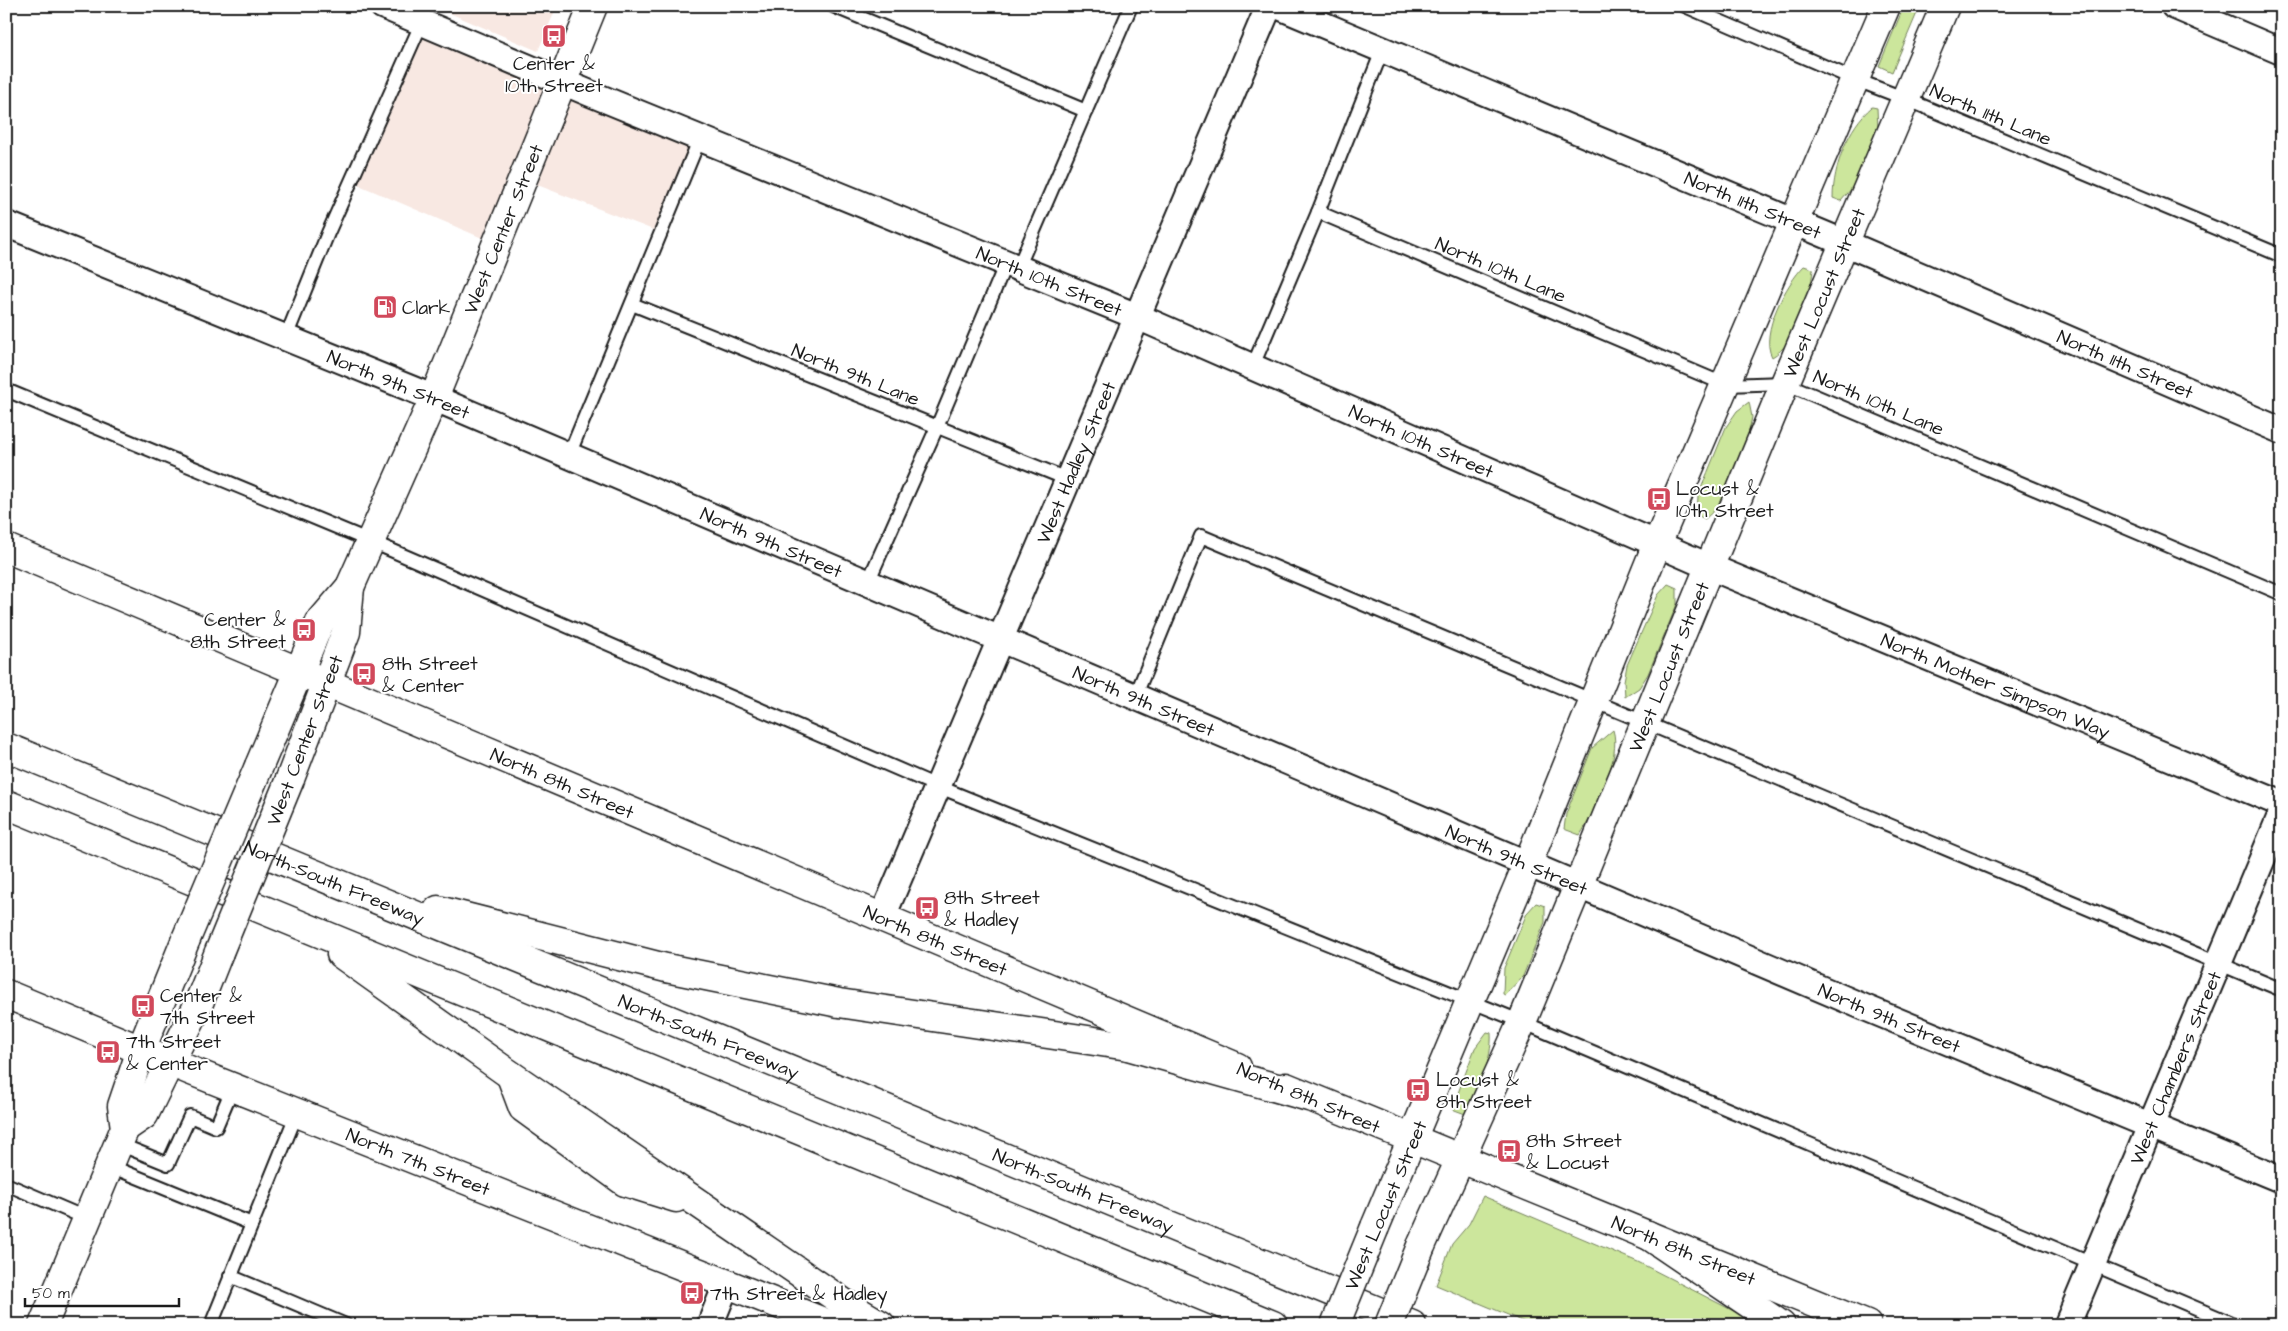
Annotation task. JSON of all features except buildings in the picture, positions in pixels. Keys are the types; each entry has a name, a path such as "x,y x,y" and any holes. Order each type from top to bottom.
{"main road":[{"name":"West Center Street","path":"43,1325 118,1146 122,1106 141,1050 186,939 320,622 350,587 434,398 593,6"},
{"name":"West Locust Street","path":"1335,1325 1528,863 1657,544 1886,6"},
{"name":"West Locust Street","path":"1388,1325 1421,1246 1522,1022 1785,383 1945,6"},
{"name":"North 8th Street","path":"6,548 1309,1097 1867,1325"},
{"name":"West Center Street","path":"118,1146 144,1115 198,1004 290,780 346,632 350,587"},
{"name":"North-South Freeway","path":"6,747 1412,1325"},
{"path":"6,804 1273,1325"},
{"path":"344,887 676,970 839,1003 1128,1046 1309,1097"},
{"path":"303,926 512,1076 844,1303 881,1325"},
{"name":"North 7th Street","path":"6,994 297,1113 831,1325"},
{"path":"1648,1235 1781,1325"}],"street":[{"name":"North 10th Street","path":"384,6 561,82 1136,316 1710,567"},
{"name":"West Hadley Street","path":"882,918 1269,6"},
{"name":"North 11th Street","path":"1278,6 1845,243 2282,431"},
{"path":"2174,6 2282,52"},
{"name":"North 9th Street","path":"6,224 434,398 1000,638 1135,698 1580,884 1866,1008 2282,1180"},
{"name":"North Mother Simpson Way","path":"1710,567 2282,804"},
{"name":"West Chambers Street","path":"2067,1325 2282,812"},
{"path":"710,1325 727,1283"}],"lane":[{"path":"833,6 1086,111"},
{"path":"868,582 937,427 1086,111 1130,6"},
{"name":"North 11th Lane","path":"1685,6 1854,79 2282,256"},
{"path":"286,337 328,233 422,22"},
{"path":"1252,368 1318,212 1382,51"},
{"path":"569,455 700,138"},
{"name":"North 10th Lane","path":"1318,212 1726,385 1785,383 2282,594"},
{"name":"North 9th Lane","path":"632,304 1067,479"},
{"path":"6,390 370,541 938,786 1522,1022 2092,1266 2236,1325"},
{"path":"1135,698 1201,536 2282,990"},
{"path":"118,1146 168,1164 190,1116 216,1127 233,1087"},
{"path":"211,1325 297,1113"},
{"path":"118,1146 252,1224"},
{"path":"6,1184 88,1219"},
{"path":"230,1276 346,1325"}],"shaded area":[{"path":"433,6 557,6 538,51"},
{"path":"422,22 700,138 661,233 522,179 496,244 352,182"}],"green space":[{"path":"1904,6 1920,6 1892,72 1879,66"},
{"path":"1872,107 1877,108 1878,130 1853,187 1841,201 1833,198 1839,161 1849,136 1863,115"},
{"path":"1804,266 1813,269 1812,280 1801,318 1781,351 1772,357 1769,347 1769,335 1772,322 1783,296"},
{"path":"1749,402 1752,417 1748,436 1720,505 1705,519 1697,515 1698,496 1726,427 1737,411"},
{"path":"1668,584 1677,588 1677,604 1648,674 1639,688 1625,697 1624,681 1627,665 1658,595"},
{"path":"1613,730 1615,741 1614,754 1606,784 1593,813 1580,835 1564,829 1566,814 1592,748"},
{"path":"1536,903 1545,906 1545,922 1523,976 1505,995 1503,994 1504,968 1527,913"},
{"path":"1487,1032 1491,1033 1490,1054 1468,1115 1452,1109 1475,1048"},
{"path":"1483,1196 1638,1262 1761,1325 1532,1325 1436,1285 1452,1244 1469,1224"}],"place":[{"name":"Center & 10th Street","path":"554,36"},
{"name":"Clark","path":"385,307"},
{"name":"Locust & 10th Street","path":"1659,499"},
{"name":"Center & 8th Street","path":"304,630"},
{"name":"8th Street & Center","path":"364,674"},
{"name":"8th Street & Hadley","path":"927,908"},
{"name":"Center & 7th Street","path":"143,1006"},
{"name":"7th Street & Center","path":"108,1052"},
{"name":"Locust & 8th Street","path":"1418,1090"},
{"name":"8th Street & Locust","path":"1509,1151"},
{"name":"7th Street & Hadley","path":"692,1293"}]}
